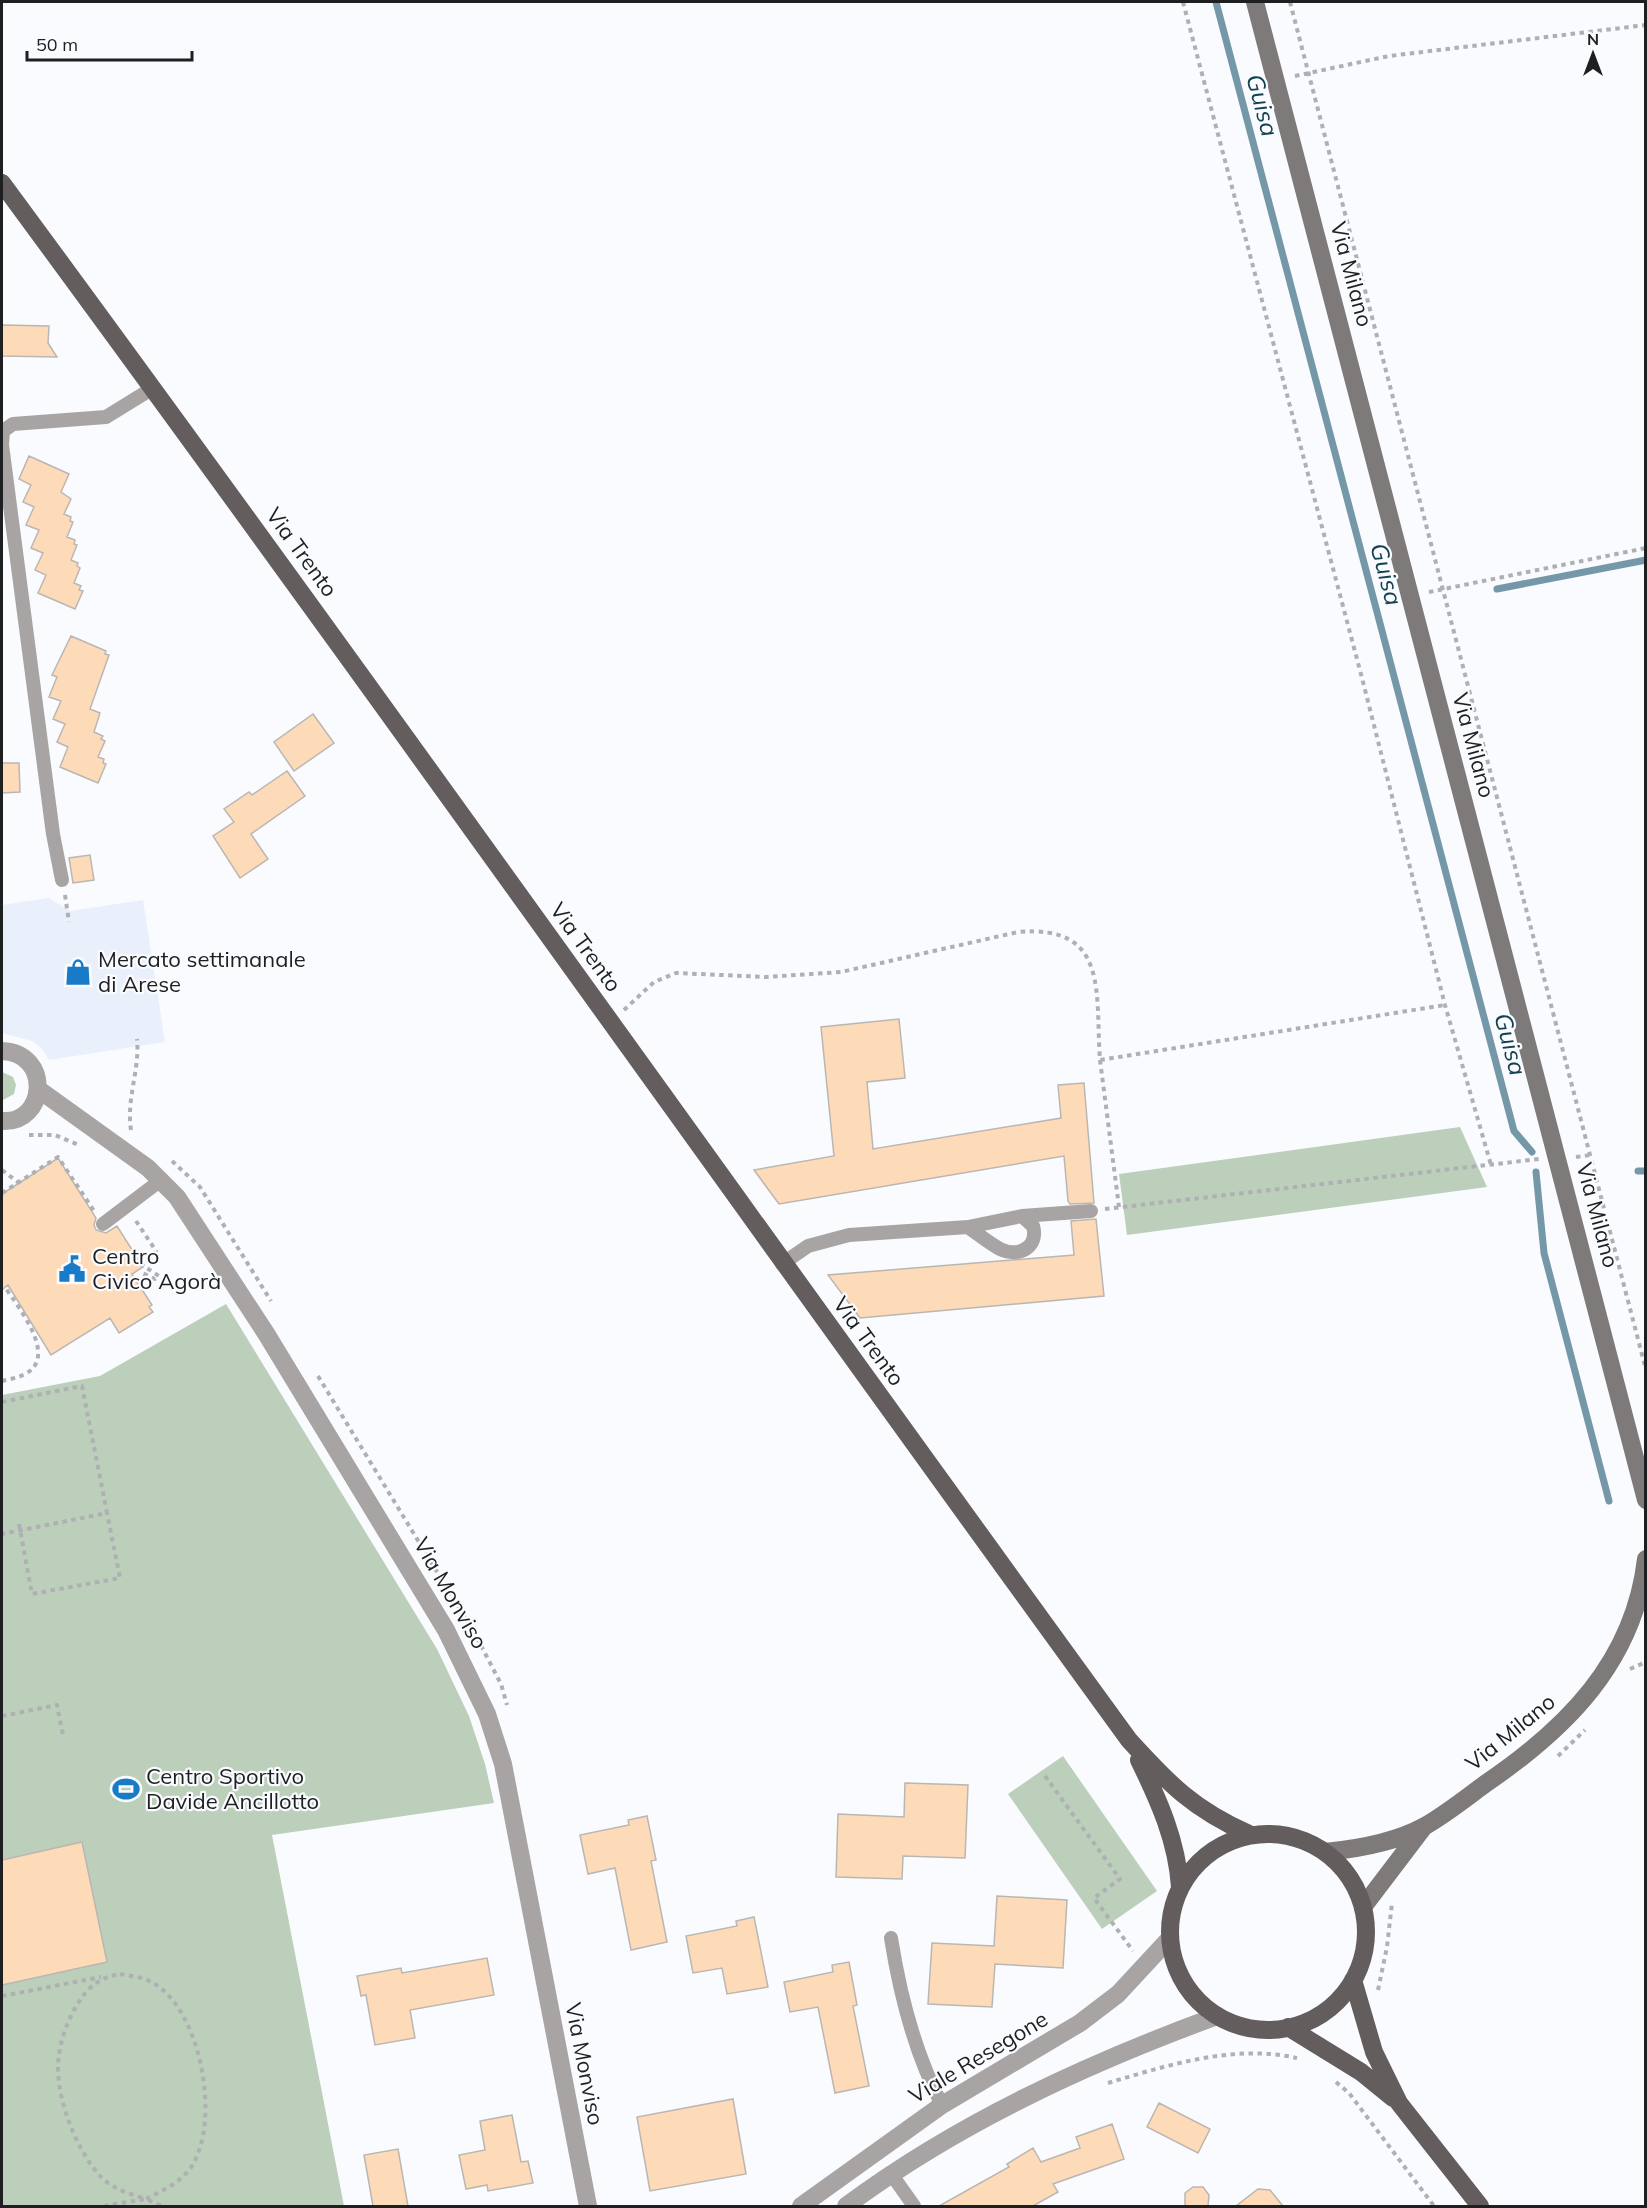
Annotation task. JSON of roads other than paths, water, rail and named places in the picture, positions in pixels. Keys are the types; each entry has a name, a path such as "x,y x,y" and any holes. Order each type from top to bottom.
{"main road":[{"name":"Via Trento","path":"2,183 153,388 782,1264 1161,1785"},
{"path":"1161,1785 1249,1834"},
{"path":"1161,1785 1166,1818 1177,1861 1180,1887"},
{"path":"1249,1834 1288,1835 1325,1852 1349,1875 1363,1907 1365,1944 1353,1980 1326,2011 1308,2021 1288,2027 1259,2029 1217,2016 1194,1997 1184,1984 1174,1962 1169,1939 1170,1916 1180,1887 1190,1871 1210,1852 1249,1834"},
{"path":"1353,1980 1374,2052 1399,2103 1480,2206"},
{"path":"1288,2027 1361,2072 1399,2103"}],"street":[{"name":"Via Milano","path":"1255,2 1646,1500"},
{"path":"2,1051 18,1054 31,1065 36,1097 17,1119 2,1121"},
{"name":"Via Monviso","path":"36,1097 63,1107 160,1180 185,1209 267,1335 446,1630 488,1714 497,1740 513,1812 588,2206"},
{"name":"Via Milano","path":"1425,1826 1525,1757 1568,1719 1605,1669 1641,1605 1646,1559"},
{"path":"1325,1852 1367,1845 1425,1826"},
{"path":"1363,1907 1425,1826"},
{"name":"Viale Resegone","path":"801,2206 942,2105 1080,2024 1118,1994 1169,1939"},
{"path":"846,2206 948,2138 1008,2107 1135,2047 1217,2016"}],"lane":[{"path":"62,880 3,457 3,431 13,424 106,417 153,388"},
{"path":"102,1224 127,1208 160,1180"},
{"path":"782,1264 808,1246 830,1239 968,1227 1022,1216 1091,1211"},
{"path":"968,1227 1000,1248 1017,1252 1028,1249 1033,1243 1033,1226 1022,1216"},
{"path":"891,1938 905,2004 926,2069 942,2105"},
{"path":"892,2175 914,2206"}],"waterway":[{"name":"Guisa","path":"1216,2 1514,1131 1532,1152"},
{"path":"1497,589 1646,560"},
{"path":"1638,1171 1646,1171"},
{"name":"Guisa","path":"1536,1172 1544,1253 1609,1501"}],"place":[{"name":"Mercato settimanale di Arese","path":"78,972"},
{"name":"Centro Civico Agorà","path":"72,1269"},
{"name":"Centro Sportivo Davide Ancillotto","path":"126,1789"}]}
